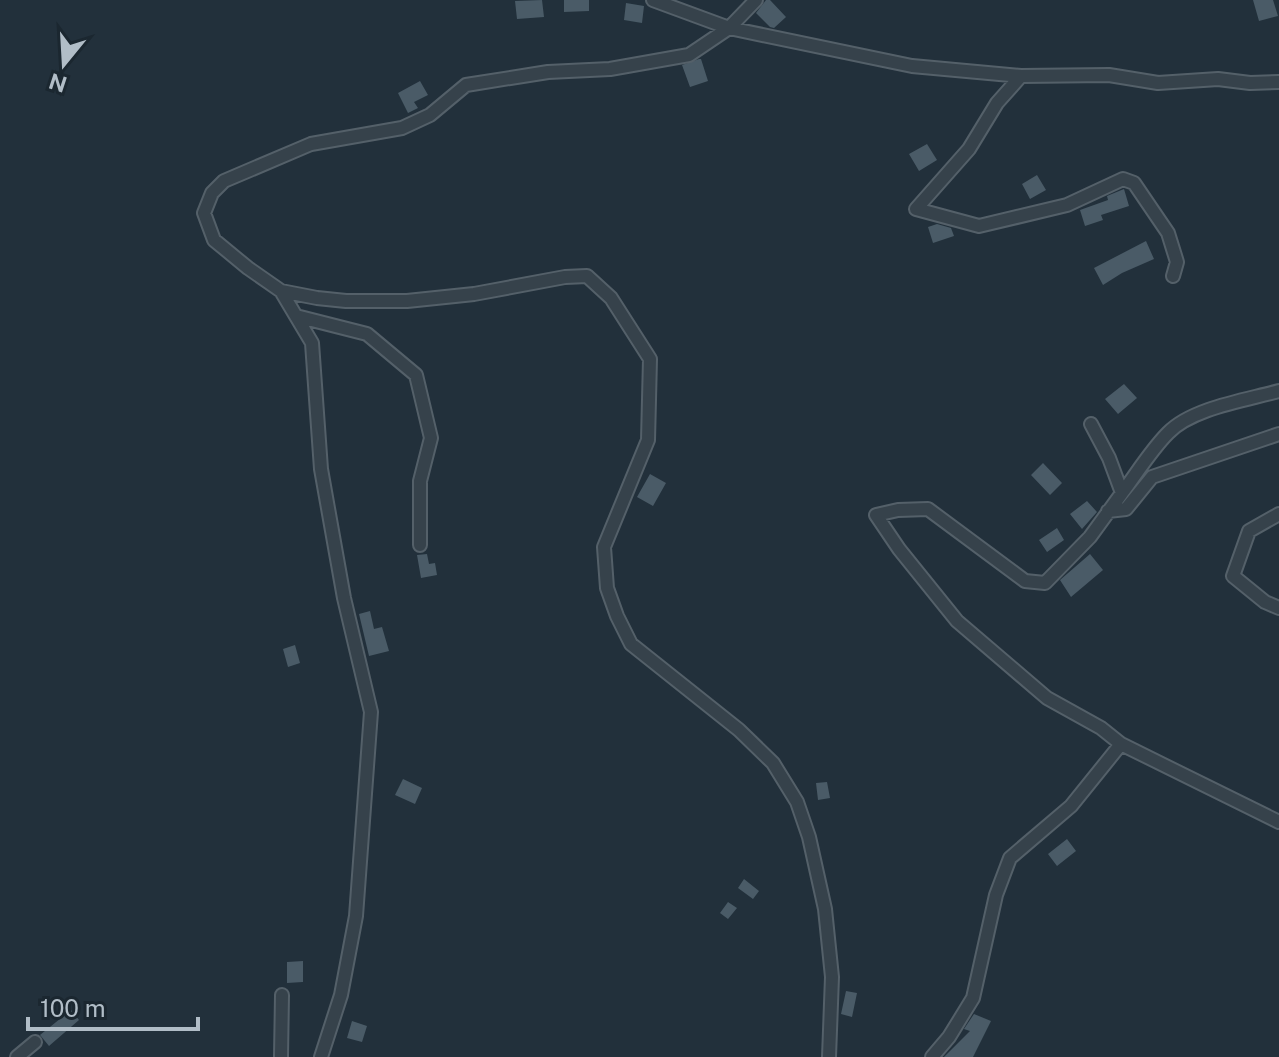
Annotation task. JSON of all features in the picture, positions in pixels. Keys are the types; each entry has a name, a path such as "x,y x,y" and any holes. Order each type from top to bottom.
{"street":[{"path":"653,0 729,28 912,66 1021,76 1109,75 1158,83 1218,79 1250,83 1279,82"},
{"path":"321,1057 341,995 356,916 371,712 344,598 321,469 312,343 281,291 214,240 204,213 212,193 224,181 311,144 402,128 430,115 466,85 548,72 610,69 689,55 729,28 756,0"},
{"path":"1021,76 997,103 969,149 916,209 979,226 1067,205 1123,179 1134,183 1168,233 1177,262 1173,276"},
{"path":"281,291 346,301 407,301 587,276 611,298 650,359 650,393 648,440 604,547 607,588 631,644 739,730 773,763 797,802 809,837 825,909 832,977 829,1057"},
{"path":"296,316 367,334 416,375 431,438 420,481 420,545"},
{"path":"1279,391 1202,412 1169,431 1090,537 1045,583 1025,581 928,509 898,510 876,515 957,621 1047,698 1101,728 1121,744 1279,822"},
{"path":"1091,424 1109,458 1122,493"},
{"path":"1108,511 1126,509 1152,477 1279,434"},
{"path":"1279,514 1249,531 1233,576 1265,602 1279,608"},
{"path":"932,1057 949,1037 973,998 996,895 1010,858 1071,806 1121,744"},
{"path":"281,1057 282,995"},
{"path":"17,1057 35,1042"}],"building":[{"path":"542,0 544,17 517,19 515,1"},
{"path":"564,0 589,0 589,11 564,12"},
{"path":"766,0 770,0 786,17 774,28 756,13"},
{"path":"1253,0 1273,0 1278,16 1259,21"},
{"path":"626,3 644,6 642,23 624,20"},
{"path":"699,59 708,81 690,87 682,65"},
{"path":"420,81 428,95 414,102 418,108 408,113 398,93"},
{"path":"927,144 937,160 919,171 909,154"},
{"path":"1037,175 1046,190 1030,199 1022,184"},
{"path":"1124,189 1129,206 1101,215 1103,220 1085,226 1080,210 1108,200 1107,196"},
{"path":"937,224 951,228 954,236 933,243 928,227"},
{"path":"1146,241 1154,259 1103,285 1094,268"},
{"path":"1124,384 1137,398 1118,414 1105,399"},
{"path":"1043,463 1062,483 1050,495 1031,475"},
{"path":"650,474 666,483 653,506 637,497"},
{"path":"1087,501 1097,512 1082,529 1070,514"},
{"path":"1057,528 1064,540 1047,552 1039,540"},
{"path":"427,554 429,564 435,563 437,575 421,578 417,555"},
{"path":"1090,554 1103,570 1071,597 1060,580"},
{"path":"370,611 374,629 382,627 389,651 369,656 359,614"},
{"path":"295,645 300,663 288,667 283,649"},
{"path":"403,779 422,788 415,804 395,795"},
{"path":"827,782 830,798 818,800 816,783"},
{"path":"1067,839 1076,851 1057,866 1048,854"},
{"path":"744,879 759,891 753,899 738,888"},
{"path":"728,902 737,908 728,919 720,913"},
{"path":"303,961 303,982 287,983 287,962"},
{"path":"846,991 857,993 852,1017 841,1014"},
{"path":"71,1010 79,1020 49,1046 40,1035"},
{"path":"974,1014 991,1021 973,1057 944,1057 970,1031 964,1029"},
{"path":"352,1021 367,1026 362,1042 347,1038"}]}
